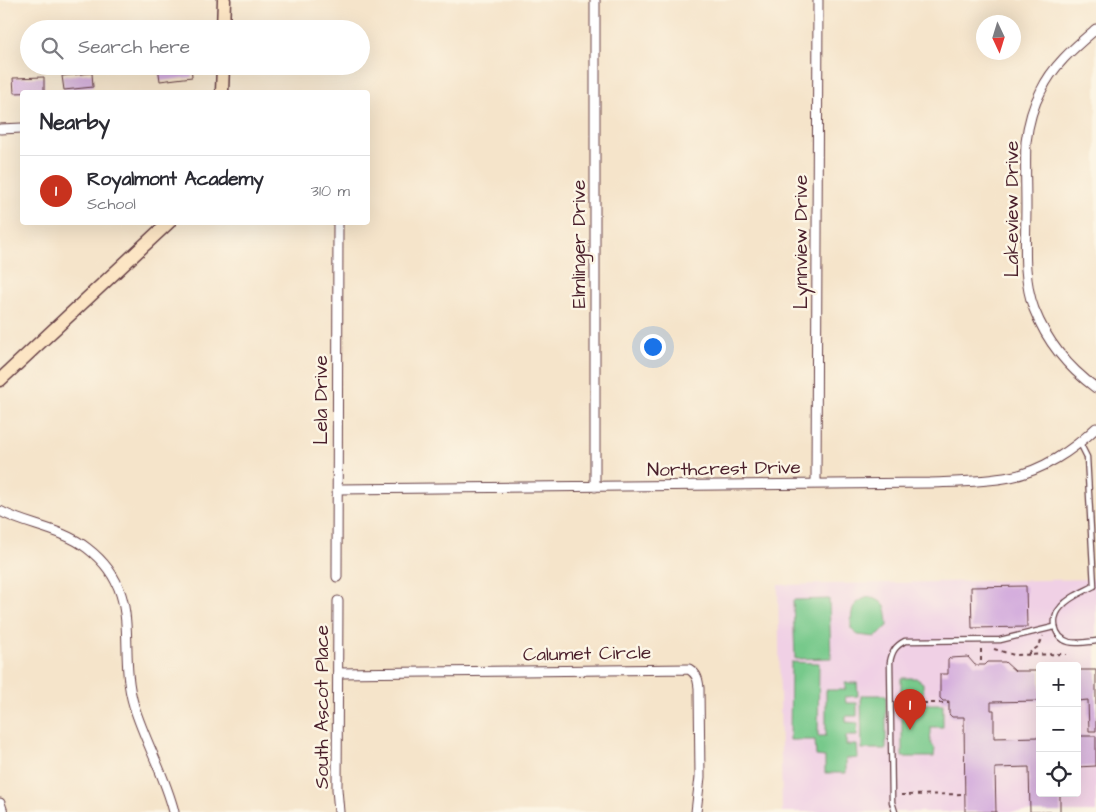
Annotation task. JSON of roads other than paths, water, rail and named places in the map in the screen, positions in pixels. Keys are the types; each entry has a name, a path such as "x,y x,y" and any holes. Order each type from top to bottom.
{"street":[{"path":"224,0 224,20"},
{"name":"Elmlinger Drive","path":"595,0 595,487"},
{"name":"Lynnview Drive","path":"816,484 818,0"},
{"name":"Lakeview Drive","path":"1096,29 1057,66 1040,91 1029,126 1026,156 1026,258 1028,288 1032,303 1051,343 1075,372 1096,388"},
{"path":"222,90 223,75"},
{"path":"0,129 20,128"},
{"path":"0,380 166,225"},
{"name":"Lela Drive","path":"337,577 338,225"},
{"name":"Northcrest Drive","path":"338,489 930,483 989,480 1010,477 1038,468 1057,458 1096,428"},
{"path":"0,510 17,519 75,539 98,558 116,582 125,610 128,672 133,703 140,726 161,770 174,812"},
{"name":"South Ascot Place","path":"338,601 337,789 339,812"},
{"name":"Calumet Circle","path":"338,673 689,669 698,677 699,688 700,777 696,812"},
{"path":"0,803 3,812"}],"lane":[{"path":"1080,442 1087,457 1095,587 1060,607 1054,626 1061,637 1069,642 1096,641"},
{"path":"895,812 892,802 890,662 892,653 897,645 905,641 1000,640 1054,626"}],"place":[{"name":"Royalmont Academy","path":"910,730"}]}
